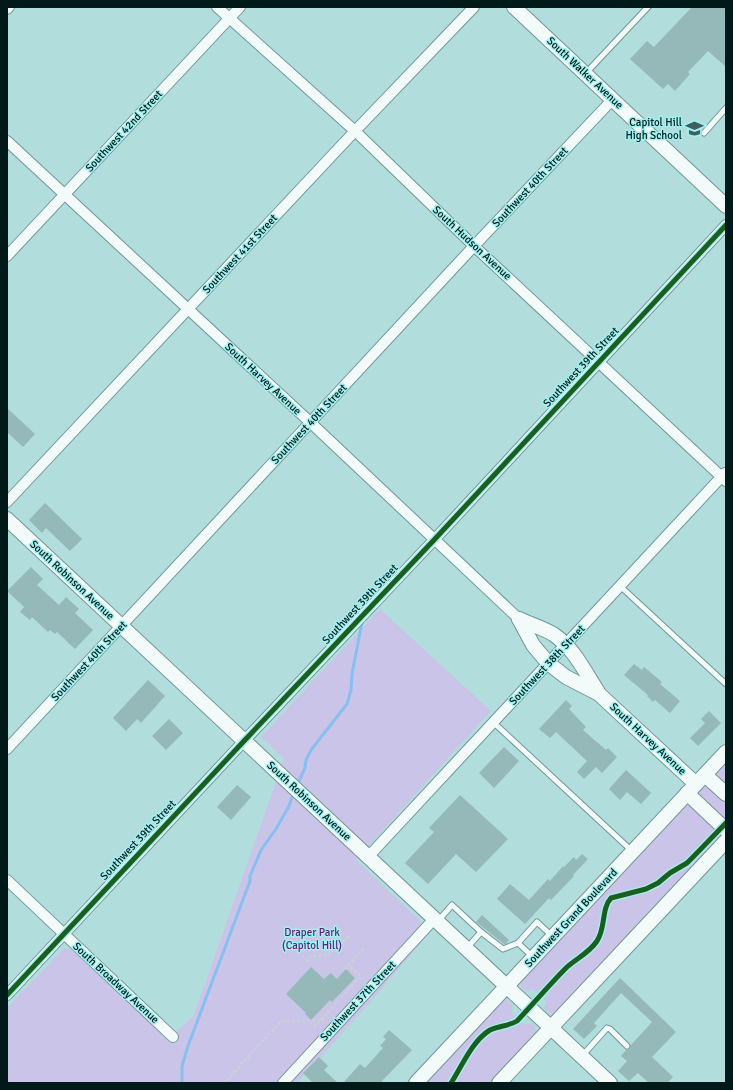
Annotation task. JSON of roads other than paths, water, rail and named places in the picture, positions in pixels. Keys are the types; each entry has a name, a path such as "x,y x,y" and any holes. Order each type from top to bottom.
{"street":[{"name":"South Hudson Avenue","path":"217,7 355,131 474,246 725,477"},
{"name":"Southwest 42nd Street","path":"7,256 240,7"},
{"name":"Southwest 41st Street","path":"7,502 355,131 474,7"},
{"name":"South Walker Avenue","path":"514,7 726,206"},
{"name":"Southwest 40th Street","path":"7,749 474,246 613,99"},
{"name":"South Harvey Avenue","path":"7,141 519,619 552,634 565,645 577,658 599,694"},
{"name":"Southwest 39th Street","path":"7,996 244,741 434,540 726,225"},
{"name":"Southwest 38th Street","path":"368,856 620,586 725,477"},
{"name":"South Robinson Avenue","path":"7,519 610,1083"},
{"name":"South Harvey Avenue","path":"519,619 533,645 548,663 566,676 599,694 696,784 726,830"},
{"name":"Southwest Grand Boulevard","path":"416,1083 726,752"},
{"name":"South Harvey Avenue","path":"696,784 726,794"},
{"path":"499,1083 726,841"},
{"name":"South Broadway Avenue","path":"7,880 173,1037"},
{"name":"Southwest 37th Street","path":"283,1083 435,920"}],"lane":[{"path":"586,74 648,7"},
{"path":"704,133 725,110"},
{"path":"620,586 726,684"},
{"path":"493,722 633,852"},
{"path":"435,920 452,905 502,949 518,942 537,922 553,937"},
{"path":"466,949 481,932"},
{"path":"518,942 534,957"},
{"path":"582,1057 607,1028 610,1029 627,1046"}],"waterway":[{"path":"297,785 311,750 347,704 351,690 352,674 362,622"},
{"path":"182,1083 182,1066 188,1046 250,881 250,876 261,850 276,829 289,806 294,792"}],"place":[{"name":"Capitol Hill High School","path":"695,128"}],"park label":[{"name":"Draper Park (Capitol Hill)","path":"312,938"}]}
